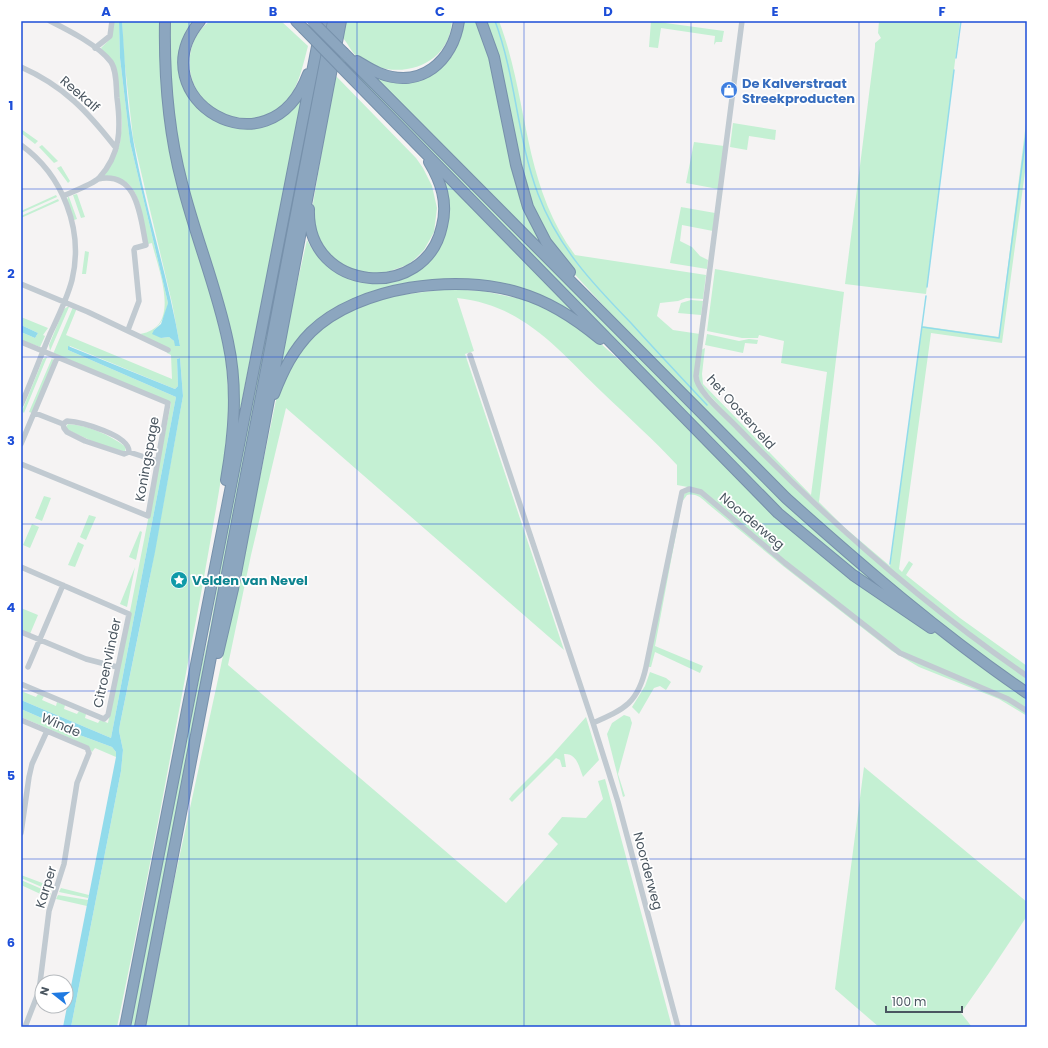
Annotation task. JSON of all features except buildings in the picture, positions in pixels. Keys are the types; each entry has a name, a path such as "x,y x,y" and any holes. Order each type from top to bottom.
{"highway":[{"path":"165,21 168,101 175,152 194,228 219,305 232,362 234,419 216,563"},
{"path":"200,21 190,35 184,52 184,71 187,82 198,102 211,114 230,122 240,124 261,122 279,114 289,106 302,88 316,51"},
{"path":"312,21 786,498 845,550 957,642 1027,693"},
{"path":"125,1027 322,21"},
{"path":"140,1027 333,21"},
{"path":"201,713 222,640 232,596 341,21"},
{"path":"344,53 378,73 389,77 410,77 422,74 431,70 448,54 457,34 460,21"},
{"path":"481,21 494,57 516,165 528,207 546,242 599,310"},
{"path":"298,23 783,518 881,596 957,642"},
{"path":"310,181 310,224 312,236 326,259 342,271 356,276 370,279 396,275 419,263 430,253 437,241 444,217 444,195 440,183 416,144"},
{"path":"265,416 287,363 297,348 321,323 332,314 361,300 408,288 474,285 509,290 537,299 576,320 639,371"}],"street":[{"path":"50,21 95,48 108,59 114,68 120,122 119,137 111,160 98,179"},
{"path":"95,48 110,36 112,21"},
{"name":"het Oosterveld","path":"742,21 696,376 698,384 776,468 861,547 956,625 1027,676"},
{"name":"Reekalf","path":"21,66 45,78 66,92 92,118 116,148"},
{"path":"21,145 48,171 63,196 72,224 75,254 72,280 65,301 21,405"},
{"path":"63,196 98,179 107,177 117,179 126,184 131,190 136,201 146,245 135,248 134,250 139,301 128,330"},
{"path":"21,284 65,301 168,350"},
{"name":"Koningspage","path":"21,342 168,403 148,516 21,464"},
{"name":"Noorderweg","path":"470,355 618,802 678,1027"},
{"path":"21,444 57,358"},
{"path":"35,413 63,424 67,432 85,440 124,454 128,452 157,461"},
{"path":"63,424 67,421 98,428 128,446 128,452"},
{"name":"Noorderweg","path":"593,723 622,710 631,702 639,690 646,667 680,498 682,492 689,489 701,492 780,559 900,653 1002,696 1027,711"},
{"name":"Citroenvlinder","path":"21,567 129,614 108,715 104,719 21,684"},
{"path":"28,667 63,585"},
{"path":"21,632 86,659 117,667"},
{"name":"Winde","path":"21,720 87,748 89,753"},
{"path":"21,833 32,764 47,731"},
{"name":"Karper","path":"24,1027 38,991 49,911 64,864 77,783 89,753"}],"green space":[{"path":"114,21 119,21 120,58 130,142 168,303 160,324 154,330 161,338 169,337 180,346 172,303 133,138 124,57 122,21 162,21 166,117 222,339 228,384 228,407 222,475 156,834 117,1027 71,1027 121,771 123,750 119,731 120,724 149,582 183,396 180,358 177,359 178,386 175,389 70,346 68,350 176,397 111,738 21,700 21,691 36,697 38,694 44,696 42,700 56,706 57,702 65,705 64,709 77,714 79,711 86,714 85,718 98,723 100,720 108,723 171,403 53,354 73,307 77,308 66,335 172,379 171,355 167,353 169,349 140,334 153,329 161,321 164,309 164,296 159,267 152,243 148,244 138,198 134,190 122,180 104,176 120,143 122,124 116,69 101,48 109,40"},
{"path":"168,21 197,21 181,52 195,101 247,127 296,102 303,93 234,440 236,392 187,195 172,110"},
{"path":"210,21 281,21 308,46 300,75 294,89 286,102 278,109 269,115 247,118 236,117 226,115 216,110 200,95 194,85 191,73 191,50 201,29"},
{"path":"346,21 452,21 449,37 441,50 431,60 418,66 404,69 389,69 374,66 357,57 343,38"},
{"path":"463,21 479,21 485,36 515,175 564,270 370,72 381,76 391,77 424,74 436,71 447,62 456,49 461,35"},
{"path":"485,21 499,21 509,51 528,141 545,199 558,228 575,255 706,275 703,299 686,298 678,301 660,303 657,316 673,330 700,334 696,384 843,533 1027,678 1027,689 926,615 789,497 635,340 568,267 558,254 532,207"},
{"path":"651,21 724,31 722,42 716,42 714,45 715,36 661,28 658,48 649,47"},
{"path":"879,21 960,21 926,294 845,284 875,43 881,38 878,33"},
{"path":"339,55 682,399 888,589 886,597 782,513 338,62"},
{"path":"335,75 416,158 432,186 437,208 434,232 424,250 407,265 382,274 358,273 331,259 310,221"},
{"path":"1027,115 1027,157 1002,343 931,333 899,569 902,572 909,561 913,564 906,575 960,618 1027,666 1027,674 986,645 874,556 749,438 701,386 698,380 701,350 705,348 702,374 703,384 811,495 827,372 781,363 784,341 759,335 758,338 742,338 707,331 715,269 844,292 819,502 844,527 890,566 922,326 999,337"},
{"path":"733,123 776,130 775,140 749,136 747,150 730,147"},
{"path":"21,129 38,141 35,144 21,133"},
{"path":"694,142 724,146 718,189 686,183"},
{"path":"42,145 58,161 54,163 39,147"},
{"path":"302,158 137,1027 129,1027 208,639 235,486"},
{"path":"61,166 70,181 68,183 57,168"},
{"path":"438,172 489,226 597,331 521,290 401,285 371,292 334,308 321,317 296,341 278,368 307,240 325,263 350,279 365,283 379,284 394,281 408,274 421,260 443,231"},
{"path":"77,194 85,217 81,218 73,195"},
{"path":"56,195 57,197 21,213 21,211"},
{"path":"68,197 77,219 74,220 67,200"},
{"path":"58,199 59,201 21,218 21,216"},
{"path":"681,207 715,213 713,231 682,225 680,241 692,247 700,256 708,260 707,269 670,263"},
{"path":"85,251 89,252 86,274 82,274"},
{"path":"448,289 483,291 526,300 553,310 590,334 637,376 693,432 886,601 956,646 1027,697 1027,709 902,653 786,562 698,489 677,485 677,465 571,361 538,332 521,320 502,310 481,302 457,298 474,351 465,354 564,650 286,408 251,555 228,665 506,903 558,844 548,834 562,817 586,818 603,799 598,781 605,779 672,1027 145,1027 175,877 280,381 312,336 350,308 392,296"},
{"path":"691,300 703,301 701,315 678,313 681,303"},
{"path":"69,306 50,351 49,345 64,309"},
{"path":"21,317 48,328 43,335 45,336 40,347 21,340 21,332 35,338 38,333 21,325"},
{"path":"707,334 739,341 749,339 758,340 757,344 745,343 743,353 705,345"},
{"path":"47,357 24,413 22,411 43,359"},
{"path":"52,358 54,362 32,413 29,412"},
{"path":"68,424 91,429 106,435 126,447 125,452 94,442 68,430 66,427"},
{"path":"687,492 698,492 899,654 1007,700 1027,713 1027,716 999,699 919,667 892,651 783,566 696,495 687,495 682,502 655,646 703,666 700,673 655,652 651,667 649,667 648,664 683,495"},
{"path":"44,496 51,498 42,521 35,518"},
{"path":"89,515 96,517 86,540 80,537"},
{"path":"32,524 39,527 30,548 23,545"},
{"path":"140,531 142,532 136,560 129,557"},
{"path":"78,542 84,545 75,567 68,565"},
{"path":"135,567 127,607 120,604"},
{"path":"21,608 38,615 30,634 21,630"},
{"path":"650,672 666,678 671,682 666,690 660,686 654,688 639,714 632,707 645,686"},
{"path":"21,709 58,727 112,747 116,752 116,757 95,748 92,752 88,746 21,717"},
{"path":"624,715 630,717 632,723 618,774 625,796 623,797 607,734 612,723"},
{"path":"586,717 599,760 583,777 575,758 568,754 564,754 566,767 562,767 560,760 556,758 512,802 509,799 513,794 552,755"},
{"path":"864,767 1027,902 1027,916 961,1013 972,1027 879,1027 835,989"},
{"path":"21,875 53,887 51,891 21,878"},
{"path":"21,880 51,893 49,898 21,885"},
{"path":"61,888 89,895 88,898 59,892"},
{"path":"58,895 88,900 87,906 56,899"}],"water":[{"path":"119,21 122,21 127,95 133,139 180,346 175,346 174,341 169,337 161,338 152,334 161,324 168,303 130,142 120,58"},
{"path":"21,325 38,333 35,338 21,332"},
{"path":"68,346 175,389 178,386 177,359 180,358 183,396 155,552 120,724 119,731 123,750 121,771 74,1012 73,974 116,752 112,747 58,727 21,709 21,700 111,738 176,397 68,350"},
{"path":"66,1014 74,1014 71,1027 63,1027"}],"waterway":[{"path":"495,21 508,64 525,151 531,173 538,194 555,231 590,279 707,405"},
{"path":"956,58 961,21"},
{"path":"927,287 954,70"},
{"path":"922,327 999,338 1027,128"},
{"path":"890,564 926,296"}],"place":[{"name":"De Kalverstraat Streekproducten","path":"729,90"},
{"name":"Velden van Nevel","path":"179,580"}]}
